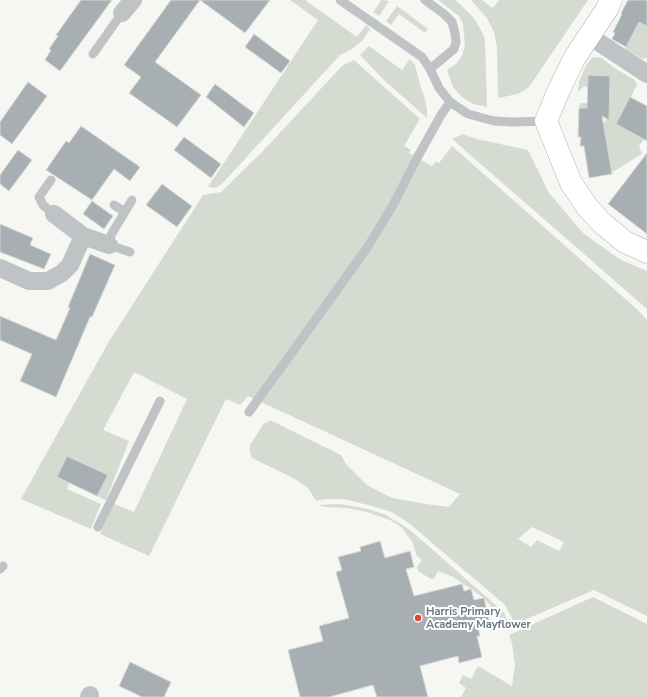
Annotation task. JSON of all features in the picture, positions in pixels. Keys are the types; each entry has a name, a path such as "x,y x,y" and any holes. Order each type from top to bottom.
{"street":[{"path":"611,0 607,9 575,57 546,121 571,183 588,208 603,224 625,242 647,252"},
{"path":"589,36 647,74"},
{"path":"54,214 83,236 109,245"},
{"path":"0,268 30,281 48,281 70,265 83,236"}],"lane":[{"path":"340,0 422,57 430,69 439,88 450,102 468,114 494,121 546,121"},
{"path":"425,0 452,22 456,42 454,49 430,69"},
{"path":"93,54 128,7"},
{"path":"249,412 367,248 393,205 441,115 450,102"},
{"path":"51,180 39,198 43,205 54,214"},
{"path":"130,252 109,245 111,235 132,200"},
{"path":"114,205 125,212"},
{"path":"98,527 160,401"}],"shaded area":[{"path":"290,0 305,0 357,37 366,25 370,29 362,41 352,49 340,55 222,184 215,188 208,187 318,20"},
{"path":"380,0 389,1 379,16 373,12 381,1"},
{"path":"438,0 455,0 474,18 485,40 487,107 473,104 463,98 453,87 447,70 456,64 462,56 465,45 463,24 459,16"},
{"path":"471,0 482,0 493,8 499,0 588,0 529,87 518,94 498,98 497,47 494,32 487,18"},
{"path":"397,6 428,29 425,33 399,14 391,25 386,21"},
{"path":"624,15 645,25 647,22 647,58 642,59 625,49 638,24"},
{"path":"369,46 402,70 410,59 415,65 425,99 427,118 386,82 360,55"},
{"path":"593,57 602,58 613,67 635,80 637,85 623,112 636,119 629,131 644,139 639,146 642,154 611,173 599,122 605,123 606,110 579,108 580,103 609,104 610,76 588,75 588,87 584,86 578,92 579,82 586,65"},
{"path":"354,60 420,119 404,146 411,150 409,153 432,166 436,161 439,163 452,146 639,311 647,320 647,616 594,590 515,624 505,605 410,524 392,512 368,505 343,499 326,499 316,501 308,488 295,479 252,458 250,445 264,423 267,423 270,420 341,455 346,464 367,485 392,498 449,507 460,494 248,396 240,405 226,399 149,556 100,534 114,504 134,512 187,399 134,372 103,430 129,441 106,500 97,496 107,475 68,456 57,477 69,483 67,489 101,504 91,529 21,499 108,343 203,195 221,192 262,152 342,66","holes":["532,527 564,542 559,551 537,540 531,547 518,539"]},
{"path":"463,134 477,139 528,150 549,193 583,233 621,260 647,271 647,309 452,139"},
{"path":"340,504 368,509 386,515 410,530 498,607 504,613 510,627 505,629 497,614 484,598 453,577 438,571 435,578 431,579 418,571 417,566 422,560 417,556 412,541 401,527 390,520 367,512 348,508 318,505"},
{"path":"593,597 647,624 647,697 461,697 466,688 459,683 463,675 471,679 478,666 512,686 515,665 512,643 509,635"}],"building":[{"path":"81,0 112,0 60,71 45,60 51,50 49,49 58,36 56,35"},
{"path":"171,0 200,0 155,62 201,95 177,127 129,93 141,77 124,65"},
{"path":"200,0 270,0 245,33"},
{"path":"628,0 647,0 647,26 639,22 626,47 612,39 615,33 613,32"},
{"path":"254,34 290,61 281,73 245,47"},
{"path":"588,75 610,76 609,120 602,116 612,174 589,178 584,146 580,146 581,137 578,137 579,108 587,108"},
{"path":"28,82 47,96 12,144 0,135 0,122"},
{"path":"215,84 254,113 244,127 206,97"},
{"path":"630,97 647,106 647,141 616,124"},
{"path":"81,126 140,167 130,181 114,169 92,200 46,170 66,141 69,143"},
{"path":"184,137 221,164 211,178 174,150"},
{"path":"18,150 32,160 9,191 0,184 0,175"},
{"path":"647,153 647,234 608,204"},
{"path":"162,184 192,206 177,227 146,205"},
{"path":"92,201 113,216 104,229 83,214"},
{"path":"0,224 33,238 30,245 51,254 44,269 0,252"},
{"path":"90,254 115,265 92,317 90,317 56,397 20,381 32,354 0,340 0,316 56,340 70,308 68,307"},
{"path":"67,456 108,475 97,496 57,477"},
{"name":"Harris Primary Academy Mayflower","path":"380,541 385,558 410,551 414,567 406,569 414,596 462,584 464,591 471,589 474,600 484,598 489,620 477,623 480,636 477,636 482,657 459,663 458,656 420,666 428,697 377,697 373,685 329,697 300,697 288,650 323,641 319,626 349,618 336,572 342,570 338,557 361,551 360,547"},
{"path":"130,662 171,682 164,697 142,697 119,686"}],"place":[{"name":"Harris Primary Academy Mayflower","path":"418,618"}]}
